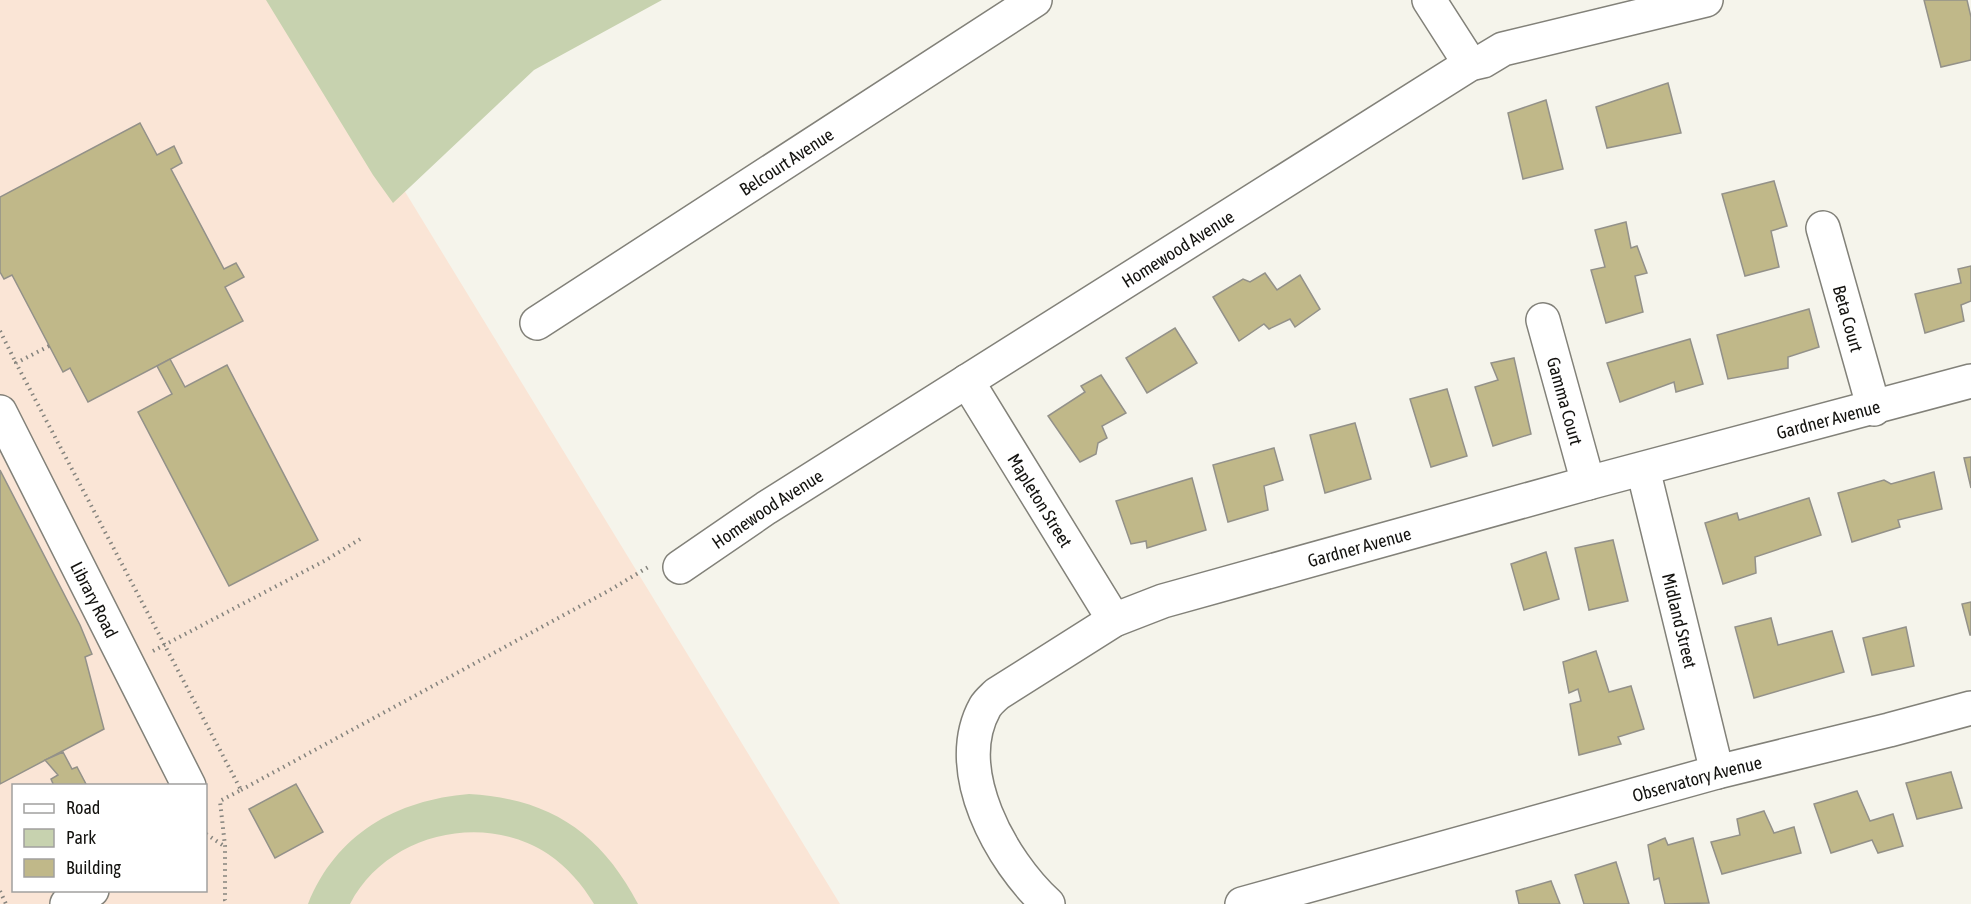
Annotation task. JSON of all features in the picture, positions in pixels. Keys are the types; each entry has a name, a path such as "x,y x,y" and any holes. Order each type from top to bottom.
{"street":[{"name":"Belcourt Avenue","path":"537,323 1035,0"},
{"path":"1429,0 1470,64"},
{"name":"Homewood Avenue","path":"680,567 766,508 1470,64 1483,61 1503,50 1706,0"},
{"name":"Beta Court","path":"1823,228 1874,409"},
{"name":"Gamma Court","path":"1543,320 1588,483"},
{"name":"Mapleton Street","path":"967,381 1114,620"},
{"name":"Gardner Avenue","path":"1048,904 1031,888 1008,857 975,785 972,754 977,729 985,707 997,694 1114,620 1174,598 1588,483 1874,409 1971,381"},
{"name":"Library Road","path":"0,412 188,784"},
{"name":"Midland Street","path":"1643,469 1717,772"},
{"name":"Observatory Avenue","path":"1242,904 1717,772 1971,708"},
{"path":"67,904 90,892"}],"path":[{"path":"0,331 45,418"},
{"path":"16,363 49,346"},
{"path":"129,664 326,560 362,538"},
{"path":"241,790 610,590 651,564 680,567"},
{"path":"207,835 225,846"},
{"path":"0,891 6,904"}],"shaded area":[{"path":"0,0 288,0 840,904 0,904"}],"green space":[{"path":"266,0 662,0 534,70 393,203 373,175"},
{"path":"469,794 524,803 570,824 607,857 638,904 594,904 574,876 548,854 522,841 495,834 466,832 438,837 411,846 387,861 366,880 350,904 308,904 320,879 335,858 352,840 372,825 393,813 417,804"}],"building":[{"path":"1924,0 1967,0 1971,17 1971,60 1941,67"},
{"path":"1668,83 1681,133 1607,148 1596,107"},
{"path":"1546,100 1563,169 1523,179 1508,113"},
{"path":"140,123 157,155 174,146 182,163 171,169 224,269 236,263 244,277 225,287 243,321 88,402 70,368 63,372 12,275 4,279 0,272 0,197"},
{"path":"1774,181 1787,226 1771,231 1779,267 1745,276 1722,194"},
{"path":"1626,222 1631,248 1637,246 1647,273 1635,276 1643,312 1606,323 1591,270 1605,267 1595,230"},
{"path":"1971,266 1971,301 1961,305 1964,321 1925,333 1915,294 1961,283 1958,269"},
{"path":"1265,273 1277,290 1300,275 1320,309 1295,327 1290,319 1269,329 1264,324 1239,341 1213,297 1243,279 1250,282"},
{"path":"1809,309 1819,347 1788,357 1788,368 1728,379 1717,335"},
{"path":"1175,328 1197,363 1147,393 1126,358"},
{"path":"1690,339 1703,384 1676,392 1674,382 1620,402 1607,363"},
{"path":"1514,358 1531,434 1493,446 1475,387 1498,380 1491,363"},
{"path":"170,359 185,387 227,365 318,540 229,586 138,412 172,394 157,366"},
{"path":"1101,375 1126,413 1102,426 1107,438 1098,443 1096,454 1080,462 1048,416 1085,392 1081,386"},
{"path":"1447,389 1467,456 1431,467 1410,399"},
{"path":"1355,423 1371,479 1325,493 1310,435"},
{"path":"1274,448 1283,480 1264,486 1268,510 1228,522 1213,465"},
{"path":"1971,457 1971,488 1964,458"},
{"path":"0,470 80,625 92,654 85,657 104,729 0,784"},
{"path":"1934,472 1942,509 1898,520 1900,527 1852,542 1838,493 1884,480 1891,484"},
{"path":"1192,478 1206,530 1147,548 1146,541 1131,544 1116,501"},
{"path":"1809,498 1821,535 1755,557 1756,573 1723,584 1705,523 1737,513 1739,520"},
{"path":"1613,540 1628,601 1589,610 1575,548"},
{"path":"1546,552 1559,599 1524,610 1511,564"},
{"path":"1971,602 1971,635 1970,635 1962,604"},
{"path":"1771,618 1778,645 1832,631 1844,672 1754,698 1735,627"},
{"path":"1906,627 1914,666 1872,675 1863,638"},
{"path":"1596,651 1609,692 1631,686 1644,729 1618,737 1621,744 1579,755 1570,704 1581,701 1578,689 1569,693 1563,662"},
{"path":"63,752 72,769 77,767 86,784 53,784 51,779 58,775 45,760"},
{"path":"1951,772 1962,808 1917,819 1906,783"},
{"path":"296,784 323,832 275,858 249,809"},
{"path":"1857,791 1870,821 1893,814 1903,846 1878,853 1872,840 1831,853 1814,804"},
{"path":"1764,811 1774,833 1794,827 1801,853 1722,874 1711,842 1740,835 1737,819"},
{"path":"1665,838 1668,845 1693,838 1709,903 1665,904 1659,878 1654,880 1648,845"},
{"path":"1616,862 1629,904 1584,904 1575,875"},
{"path":"1551,881 1560,904 1519,904 1516,891"}]}
